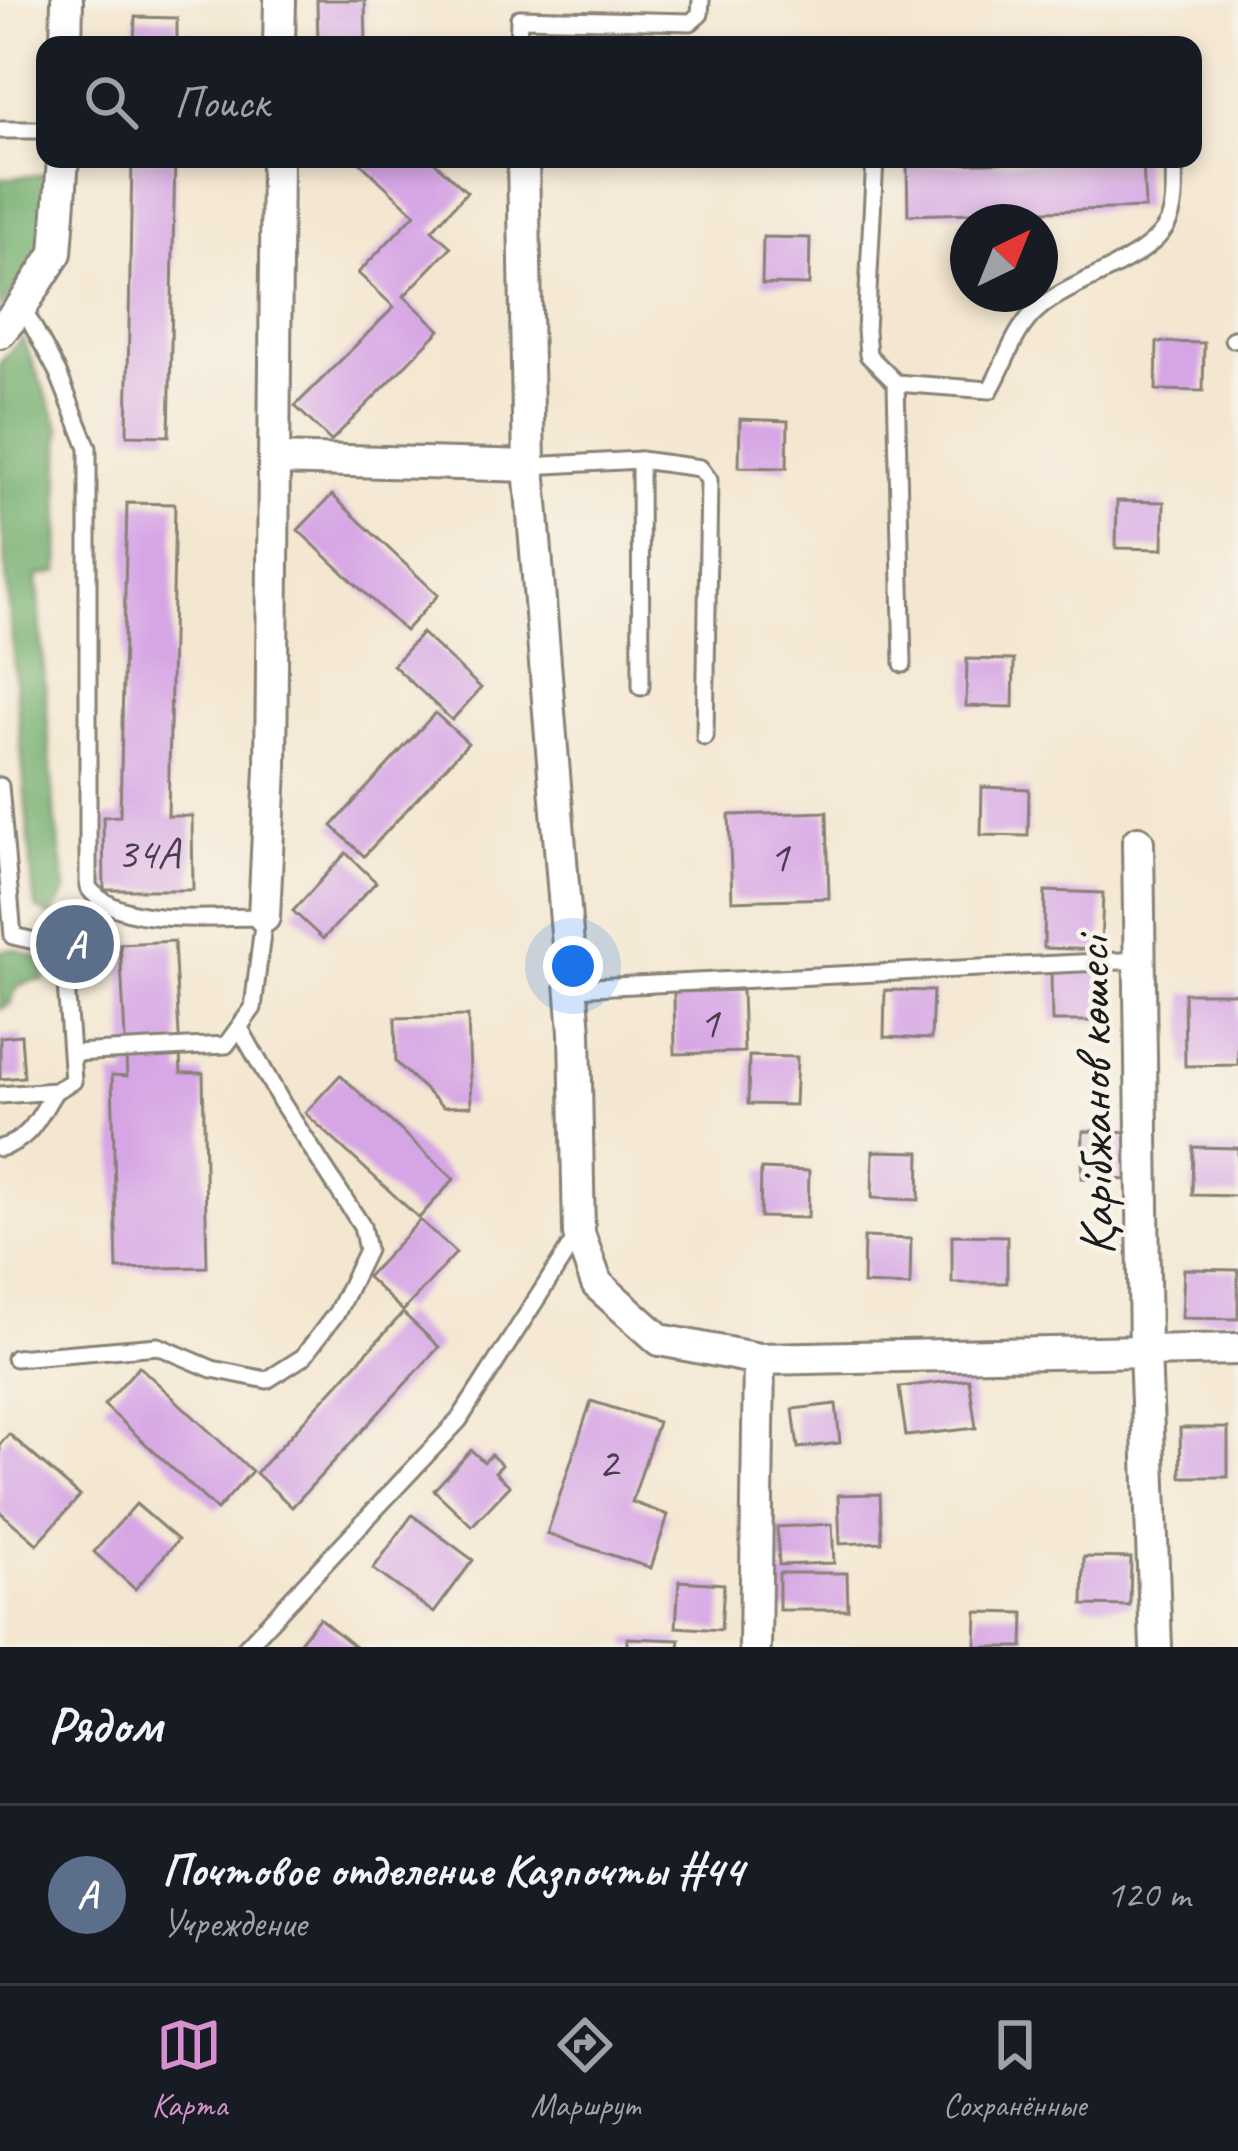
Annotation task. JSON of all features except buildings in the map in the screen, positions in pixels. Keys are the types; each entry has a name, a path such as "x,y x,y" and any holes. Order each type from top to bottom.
{"street":[{"path":"66,36 67,0"},
{"path":"279,36 280,0"},
{"path":"0,332 56,253 62,168"},
{"path":"264,916 272,767 277,168"},
{"path":"523,168 529,466 572,988 579,1234 596,1284 660,1340 758,1359 1238,1349"},
{"path":"275,460 529,466"},
{"name":"Қарібжанов көшесі","path":"1138,842 1145,1350 1156,1647"},
{"path":"754,1647 758,1359"}],"lane":[{"path":"518,36 519,19 691,22 700,14 701,0"},
{"path":"0,130 36,130"},
{"path":"874,168 868,356 896,383 991,390 1017,331 1039,307 1163,235 1173,212 1174,168"},
{"path":"22,306 58,373 88,448 88,887 102,903 142,916 264,916 253,1008 226,1045 73,1053"},
{"path":"896,383 903,664"},
{"path":"529,466 640,460 700,468 709,480 704,736"},
{"path":"640,460 641,687"},
{"path":"0,786 13,936 52,945 64,956 73,1053 73,1081 55,1090 0,1095"},
{"path":"572,988 1141,960"},
{"path":"15,1358 158,1346 212,1370 267,1380 303,1357 337,1312 367,1250 362,1226 241,1030"},
{"path":"0,1148 18,1143 32,1131 55,1090"},
{"path":"247,1647 459,1420 579,1234"}],"green space":[{"path":"49,174 43,252 0,309 0,179"},
{"path":"22,338 60,428 59,572 37,576 54,809 66,891 51,916 37,909 34,898 0,502 0,363"},
{"path":"15,949 47,961 44,980 21,984 10,1004 0,1009 0,951"}],"place":[{"name":"Почтовое отделение Казпочты #44","path":"75,944"}]}
